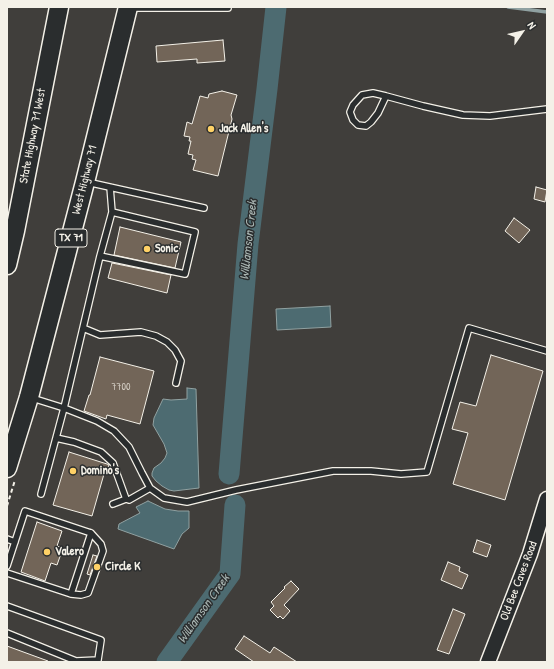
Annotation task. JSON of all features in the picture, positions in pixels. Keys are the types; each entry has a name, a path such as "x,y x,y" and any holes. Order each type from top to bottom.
{"main road":[{"name":"State Highway 71 West","path":"7,265 15,231 58,7"},
{"name":"West Highway 71","path":"7,468 29,397 85,182 128,7"}],"street":[{"name":"Old Bee Caves Road","path":"488,662 530,554 547,499"}],"lane":[{"path":"128,7 228,8"},
{"path":"386,96 378,113 366,126 358,125 353,120 350,112 353,105 362,95 373,93 386,96 423,106 463,115 490,116 547,109"},
{"path":"85,182 204,208"},
{"path":"40,494 64,408 112,212 110,188"},
{"path":"100,256 185,274 195,232 112,212"},
{"path":"83,328 100,335 142,332 156,336 168,342 182,361 176,383"},
{"path":"29,397 64,408 97,421 114,430 129,447 150,488 164,498 187,502 236,490 333,471 371,471 401,474 427,472 469,328 547,350"},
{"path":"56,438 74,442 101,452 113,464 126,500"},
{"path":"113,504 129,500 150,488"},
{"path":"7,566 25,511 91,533 101,544 103,551 88,593 81,595 70,594 7,573"},
{"path":"70,594 91,533"},
{"path":"7,539 15,542"},
{"path":"7,606 101,640 98,660 76,662 7,633"}],"water":[{"path":"330,306 331,327 277,330 276,309"},
{"path":"187,388 196,389 199,488 174,491 162,486 152,476 154,468 161,463 167,453 164,444 153,425 154,418 163,399 187,399"},
{"path":"148,501 165,509 189,511 189,528 182,534 174,549 118,529 119,524 140,513 136,507"}],"building":[{"path":"223,40 225,61 197,63 197,59 157,62 156,46"},
{"path":"222,91 237,95 231,115 232,119 218,176 193,170 196,160 192,159 193,155 188,154 191,141 189,141 190,137 184,136 187,122 192,124 200,96 208,98 209,94"},
{"path":"536,187 547,190 545,202 534,199"},
{"path":"514,218 530,230 519,243 505,231"},
{"name":"Sonic","path":"120,227 181,242 175,268 114,255"},
{"path":"112,263 171,275 167,293 108,278"},
{"path":"491,355 543,371 505,500 453,484 468,433 452,429 460,402 476,406"},
{"path":"100,357 154,371 140,424 107,415 106,419 84,411 90,395"},
{"path":"69,452 109,465 106,474 104,474 92,516 53,505"},
{"name":"Valero","path":"37,522 62,531 57,546 63,548 57,565 51,563 45,581 21,572"},
{"path":"477,540 491,545 487,557 473,552"},
{"path":"93,555 97,556 90,575 87,574"},
{"path":"448,562 460,567 459,571 468,575 462,589 441,580"},
{"path":"291,581 299,589 284,605 290,611 283,619 280,616 278,618 270,610 274,606 271,602"},
{"path":"453,609 465,614 449,654 437,650"},
{"path":"244,636 270,653 274,647 297,662 254,662 235,649"},
{"path":"7,646 48,661 48,662 7,662"}],"waterway":[{"name":"Williamson Creek","path":"229,474 248,244 276,7"},
{"path":"508,7 547,12"},
{"name":"Williamson Creek","path":"167,662 230,574 235,505"}],"place":[{"name":"Jack Allen's","path":"211,129"},
{"name":"Sonic","path":"147,249"},
{"name":"Domino's","path":"73,471"},
{"name":"Valero","path":"47,552"},
{"name":"Circle K","path":"97,567"}]}
